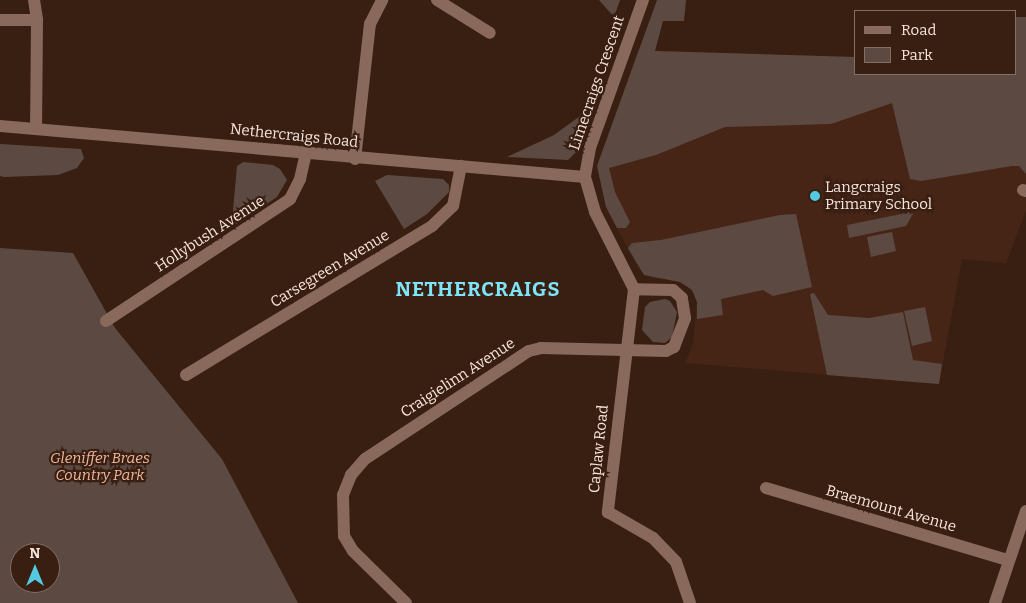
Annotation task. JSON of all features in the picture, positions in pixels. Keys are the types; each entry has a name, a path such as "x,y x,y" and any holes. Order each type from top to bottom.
{"street":[{"path":"34,0 37,20 36,129"},
{"path":"355,159 370,24 382,0"},
{"path":"437,0 490,33"},
{"name":"Limecraigs Crescent","path":"585,177 590,148 643,0"},
{"path":"0,20 37,20"},
{"name":"Nethercraigs Road","path":"0,126 355,159 585,177"},
{"name":"Hollybush Avenue","path":"106,321 290,199 300,179 306,153"},
{"name":"Carsegreen Avenue","path":"186,375 432,226 453,206 461,166"},
{"path":"585,177 595,212 634,289 634,306 626,351"},
{"name":"Craigielinn Avenue","path":"406,603 353,551 344,536 343,496 351,475 365,459 529,351 541,348 666,351 674,347 685,318 682,298 673,290 634,289"},
{"name":"Caplaw Road","path":"626,351 608,512 653,538 676,562 690,603"},
{"name":"Braemount Avenue","path":"766,488 1008,560"},
{"path":"995,603 1026,511"}],"shaded area":[{"name":"Langcraigs Primary School","path":"1016,17 1026,17 1026,211 1006,263 962,259 939,384 685,363 693,344 697,302 692,290 680,282 652,278 638,268 606,207 597,166 638,50 854,57 854,75 1016,75"}],"green space":[{"path":"599,0 620,0 614,17"},
{"path":"657,0 686,0 684,21 663,21 655,51 854,57 854,75 1016,75 1016,17 1026,17 1026,174 1019,166 1012,166 921,181 910,179 892,103 831,124 725,127 656,155 609,168 615,192 630,222 626,228 617,228 606,207 597,166"},
{"path":"594,106 577,151 568,160 507,157 554,135"},
{"path":"0,144 81,149 84,158 77,168 58,175 4,177 0,176"},
{"path":"243,162 273,165 280,169 287,180 277,197 236,224 232,222 237,166"},
{"path":"387,175 443,179 449,185 449,192 427,214 404,229 375,181"},
{"path":"911,212 913,214 906,226 849,238 847,225"},
{"path":"796,214 812,287 773,296 763,290 721,299 723,315 697,319 697,302 692,290 680,282 644,275 628,248 632,243 661,240 780,215"},
{"path":"892,232 896,251 871,257 867,237"},
{"name":"Gleniffer Braes Country Park","path":"0,248 73,253 115,328 222,459 298,603 0,603"},
{"path":"814,293 828,315 869,318 903,312 913,360 942,364 939,384 827,375 810,294"},
{"path":"665,299 670,301 677,312 672,337 665,343 653,342 642,330 645,307 650,302"},
{"path":"925,307 932,341 912,346 904,311"}],"place":[{"name":"Langcraigs Primary School","path":"815,196"}],"district":[{"name":"NETHERCRAIGS","path":"478,289"}]}
